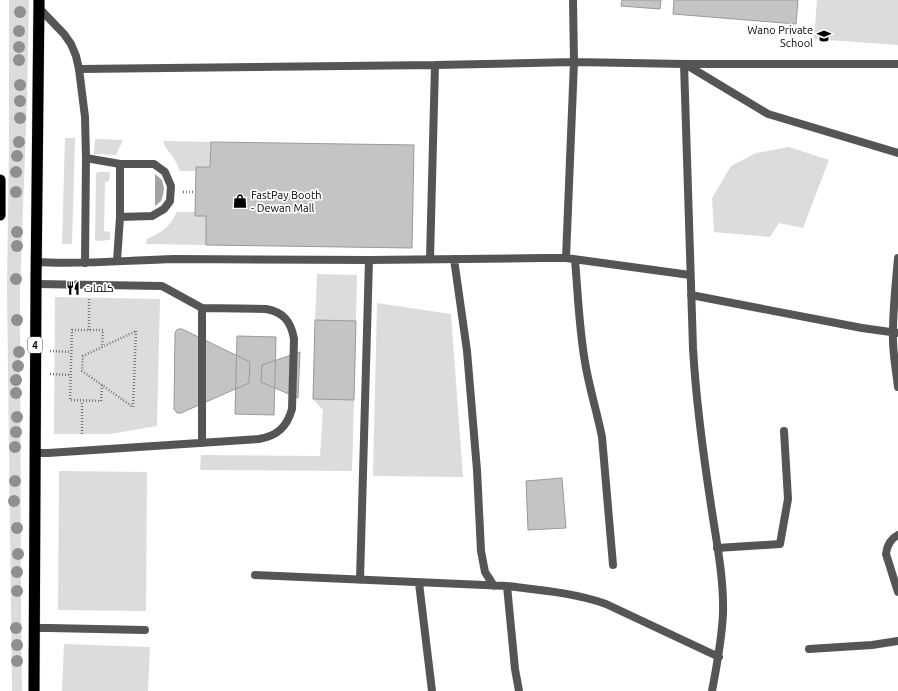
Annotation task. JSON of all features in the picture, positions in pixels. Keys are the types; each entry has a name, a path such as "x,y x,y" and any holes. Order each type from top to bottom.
{"highway":[{"name":"4","path":"34,691 39,4"},
{"path":"0,180 0,215"}],"street":[{"path":"566,258 574,62 573,0"},
{"path":"39,4 71,44 76,56 85,117 85,263"},
{"path":"78,69 574,62 684,64 898,64"},
{"path":"684,64 768,114 898,153"},
{"path":"684,64 692,348 698,415 717,548 723,613 719,656 712,691"},
{"path":"430,259 435,65"},
{"path":"86,158 120,164 154,164 165,172 171,186 170,201 164,209 152,216 120,217"},
{"path":"117,261 120,217 120,164"},
{"path":"36,262 85,263 175,259 369,260 566,258 690,275"},
{"path":"898,258 893,314 895,333 893,345 898,387"},
{"path":"454,259 467,351 477,470 481,550 485,572 494,586"},
{"path":"360,580 369,260"},
{"path":"575,260 585,362 602,437 613,565"},
{"path":"35,453 259,439 274,435 286,424 292,409 294,339 293,331 286,318 273,310 202,308 162,286 36,284"},
{"path":"691,295 895,333"},
{"path":"202,308 202,443"},
{"path":"717,548 780,544 788,499 784,431"},
{"path":"898,534 890,541 886,554 898,592"},
{"path":"255,575 507,586 544,590 594,599 719,656"},
{"path":"419,583 432,691"},
{"path":"507,586 515,669 519,691"},
{"path":"35,628 145,630"},
{"path":"809,649 872,645 898,641"}],"path":[{"path":"88,330 89,298"},
{"path":"102,347 103,330 72,330 70,400 101,401 102,385"},
{"path":"136,331 133,407 82,372 83,356 102,347 136,331"},
{"path":"48,350 71,352"},
{"path":"47,374 70,375"},
{"path":"82,401 82,434"}],"shaded area":[{"path":"9,0 29,0 20,293 22,691 12,691 7,288"},
{"path":"817,0 898,0 898,45 814,39"},
{"path":"65,138 75,138 72,244 62,244"},
{"path":"95,139 123,140 116,155 94,154"},
{"path":"163,141 211,142 210,167 196,167 196,171 180,171"},
{"path":"789,147 829,160 803,228 779,223 770,237 714,232 712,198 731,166 756,153"},
{"path":"97,172 110,172 109,181 105,182 104,231 110,232 110,240 95,240"},
{"path":"155,174 162,180 164,188 161,201 155,206"},
{"path":"177,212 195,212 195,216 206,216 206,245 146,244 147,239 161,232 168,226"},
{"path":"317,274 357,275 356,321 315,320"},
{"path":"55,297 160,299 157,426 110,434 54,434"},
{"path":"377,303 451,314 463,477 373,476"},
{"path":"313,399 354,400 352,471 200,470 201,455 320,456 323,410"},
{"path":"59,471 147,472 146,611 58,610"},
{"path":"64,644 150,647 148,691 62,691"}],"building":[{"path":"622,0 661,0 660,9 621,6"},
{"path":"674,0 798,0 796,24 673,14"},
{"path":"211,142 414,145 412,248 206,245 206,216 195,216 196,167 210,167"},
{"path":"315,320 356,321 354,400 313,399"},
{"path":"178,329 182,329 250,362 249,383 181,413 177,413 174,409 175,334"},
{"path":"237,336 276,337 274,415 235,414"},
{"path":"300,352 298,398 261,382 262,365"},
{"path":"562,478 566,528 528,530 526,481"}],"place":[{"name":"Wano Private School","path":"824,36"},
{"name":"FastPay Booth - Dewan Mall","path":"240,201"},
{"name":"كلمات","path":"73,288"}]}
